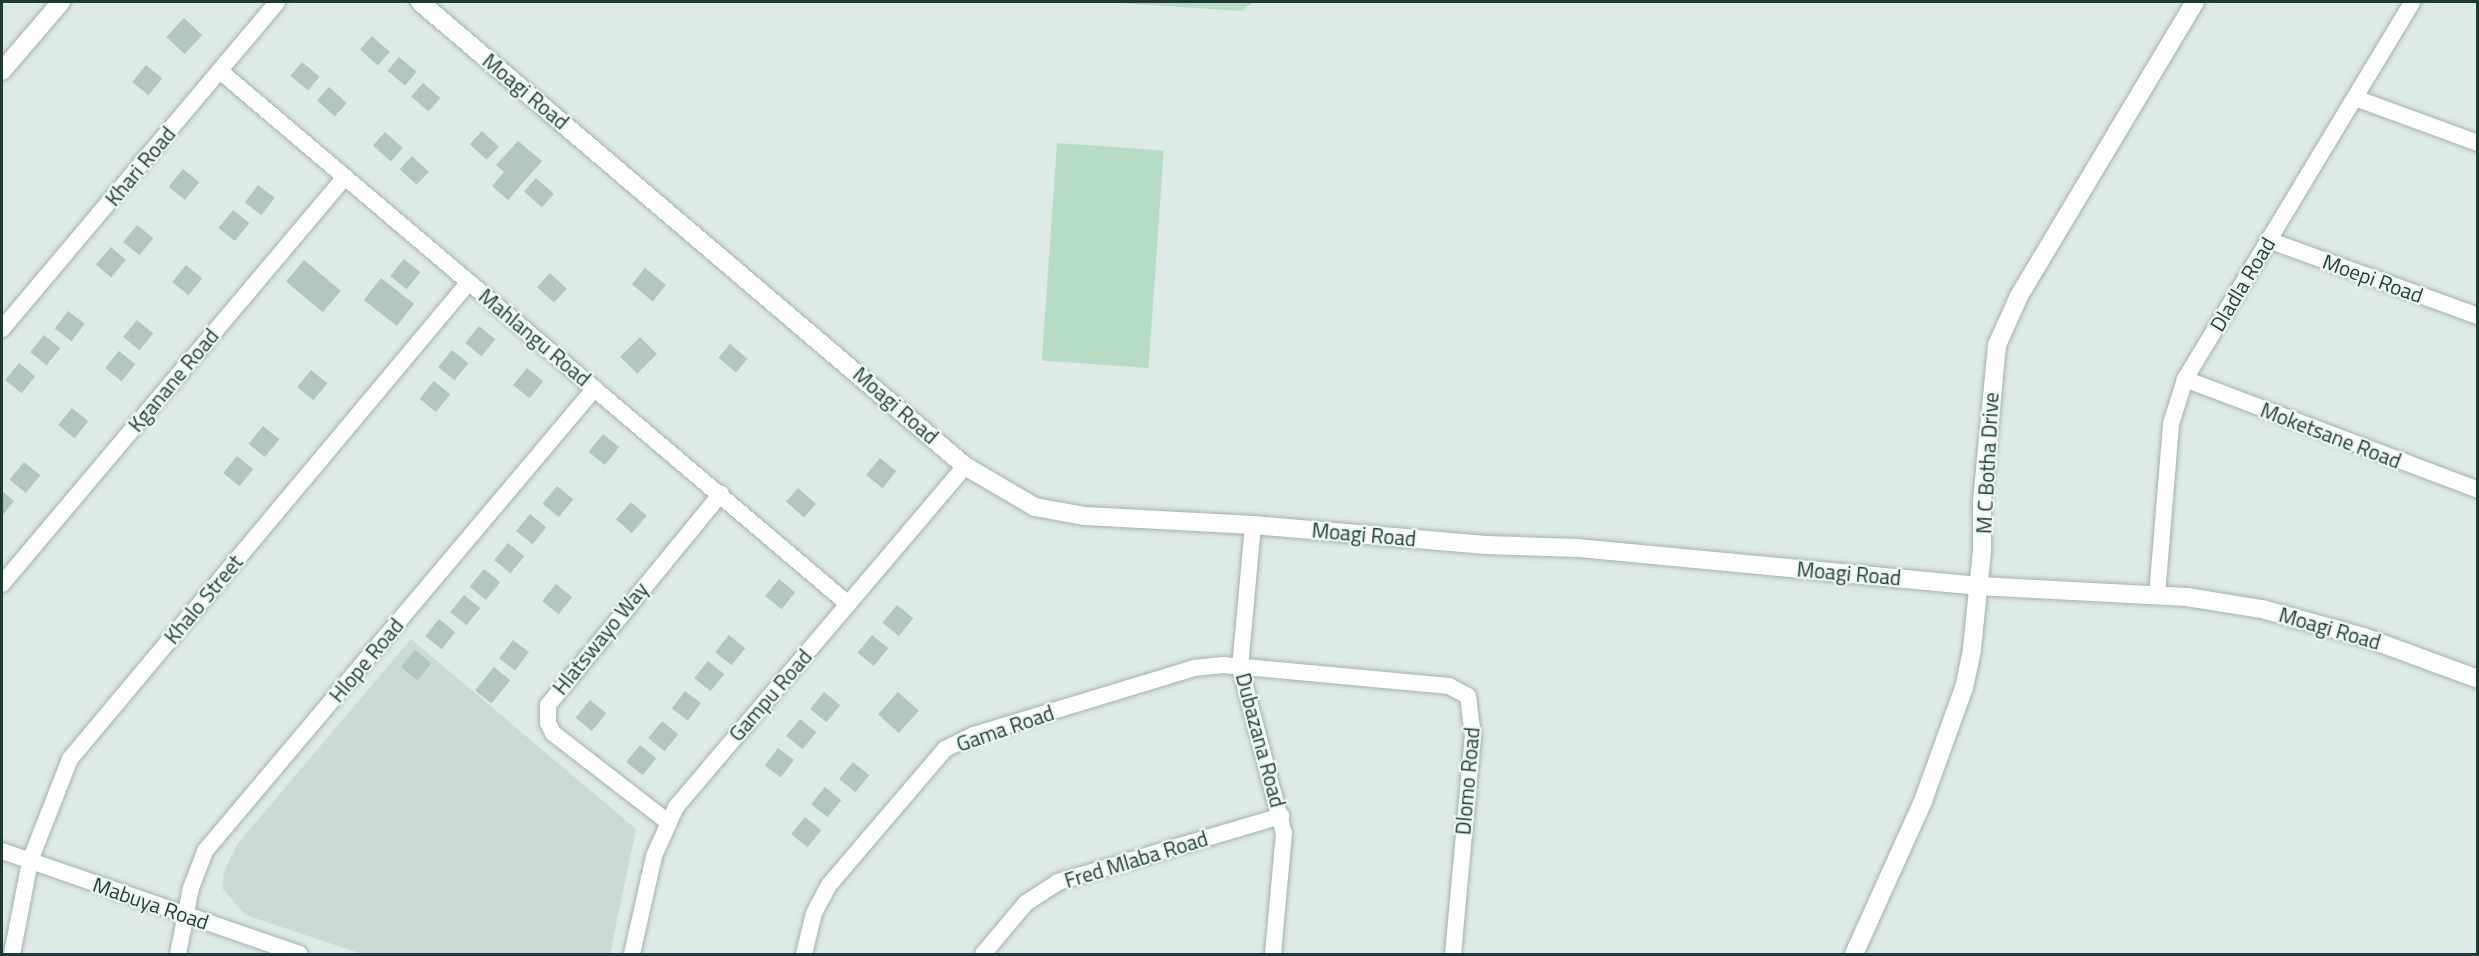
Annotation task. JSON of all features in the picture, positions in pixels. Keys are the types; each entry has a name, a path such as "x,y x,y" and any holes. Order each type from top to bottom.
{"street":[{"path":"2,71 61,2"},
{"name":"Khari Road","path":"2,329 277,2"},
{"name":"Moagi Road","path":"420,2 965,466 1007,494 1046,510 1486,545 1578,548 1978,586 2157,595 2218,601 2283,614 2399,648 2478,679"},
{"name":"M C Botha Drive","path":"1854,954 1951,731 1972,649 1992,369 2003,327 2195,2"},
{"name":"Dladla Road","path":"2157,595 2170,423 2185,379 2412,2"},
{"name":"Mahlangu Road","path":"220,71 848,604"},
{"path":"2355,98 2478,143"},
{"name":"Kganane Road","path":"2,584 345,177"},
{"name":"Moepi Road","path":"2268,240 2478,316"},
{"name":"Khalo Street","path":"12,954 30,861 70,759 469,282"},
{"name":"Moketsane Road","path":"2185,379 2478,490"},
{"name":"Hlope Road","path":"178,954 194,874 205,851 595,388"},
{"name":"Gampu Road","path":"632,954 654,856 668,822 686,794 965,466"},
{"name":"Hlatswayo Way","path":"668,822 553,733 548,705 721,494"},
{"name":"Dubazana Road","path":"1253,525 1240,668 1281,816 1284,848 1273,954"},
{"name":"Gama Road","path":"804,954 814,913 829,885 945,749 974,735 1194,668 1240,668"},
{"name":"Dlomo Road","path":"1240,668 1449,686 1468,696 1473,735 1454,954"},
{"name":"Fred Mlaba Road","path":"984,954 1026,903 1058,882 1281,816"},
{"name":"Mabuya Road","path":"2,851 300,954"}],"shaded area":[{"path":"411,639 636,829 610,954 362,954 245,915 222,888 224,871 238,843"}],"green space":[{"path":"1103,2 1253,2 1242,11"},
{"path":"1057,143 1164,150 1149,368 1042,360"}],"building":[{"path":"184,18 202,35 185,54 166,37"},
{"path":"372,36 390,52 378,65 360,49"},
{"path":"399,57 417,72 405,86 387,71"},
{"path":"302,62 320,77 308,91 290,76"},
{"path":"146,65 162,78 148,95 132,82"},
{"path":"423,83 440,98 429,112 411,97"},
{"path":"329,87 347,103 335,116 317,100"},
{"path":"482,131 499,147 487,160 470,144"},
{"path":"385,132 403,148 391,161 373,145"},
{"path":"518,141 542,161 508,200 492,186 504,172 496,165"},
{"path":"412,156 429,172 417,185 400,169"},
{"path":"183,169 199,182 185,200 169,187"},
{"path":"536,178 554,194 542,207 524,191"},
{"path":"258,185 275,198 262,215 245,203"},
{"path":"233,210 249,223 235,241 219,228"},
{"path":"137,225 153,238 139,255 123,242"},
{"path":"111,247 126,260 111,277 96,264"},
{"path":"404,259 420,272 406,289 390,276"},
{"path":"304,260 341,291 323,312 286,281"},
{"path":"186,265 202,278 188,295 172,282"},
{"path":"645,268 666,285 653,301 632,284"},
{"path":"550,273 567,289 554,303 537,287"},
{"path":"381,278 414,304 397,326 364,300"},
{"path":"68,311 85,324 72,341 55,329"},
{"path":"137,320 153,333 139,350 123,337"},
{"path":"479,326 495,339 481,356 465,343"},
{"path":"44,335 60,348 46,365 30,352"},
{"path":"640,337 657,354 637,374 620,357"},
{"path":"730,344 748,359 736,373 718,358"},
{"path":"452,350 468,363 454,380 438,367"},
{"path":"119,351 135,364 121,381 105,368"},
{"path":"19,363 35,376 21,393 5,380"},
{"path":"527,368 543,381 529,398 513,385"},
{"path":"311,370 327,383 313,400 297,387"},
{"path":"434,381 450,394 436,412 420,399"},
{"path":"72,408 88,421 74,438 58,425"},
{"path":"263,426 279,439 265,457 249,444"},
{"path":"603,434 619,447 605,465 589,452"},
{"path":"237,456 253,469 239,486 223,473"},
{"path":"880,458 896,471 882,488 866,475"},
{"path":"24,462 40,475 26,493 10,480"},
{"path":"557,486 573,499 559,517 543,504"},
{"path":"798,488 816,504 804,517 786,501"},
{"path":"2,491 14,501 2,516"},
{"path":"631,502 647,516 632,533 616,519"},
{"path":"530,514 546,527 532,544 516,531"},
{"path":"508,543 524,556 510,573 494,560"},
{"path":"484,569 500,582 486,600 470,587"},
{"path":"779,579 795,592 781,609 765,596"},
{"path":"556,584 572,597 558,614 542,601"},
{"path":"464,595 480,608 466,625 450,612"},
{"path":"897,605 913,618 899,636 883,623"},
{"path":"439,619 455,632 441,649 425,636"},
{"path":"729,635 745,648 731,665 715,652"},
{"path":"872,635 888,648 874,666 858,653"},
{"path":"513,640 529,652 515,670 499,658"},
{"path":"415,650 431,663 417,680 401,667"},
{"path":"708,661 724,674 710,691 694,678"},
{"path":"494,667 510,680 491,704 475,690"},
{"path":"685,691 701,703 688,721 672,709"},
{"path":"824,692 840,705 826,722 810,709"},
{"path":"898,692 919,711 899,733 878,714"},
{"path":"590,700 606,713 592,731 576,718"},
{"path":"800,719 816,732 802,749 786,736"},
{"path":"662,721 678,734 664,751 648,738"},
{"path":"640,745 656,758 642,775 626,762"},
{"path":"778,748 794,760 781,778 765,766"},
{"path":"853,762 869,775 855,792 839,779"},
{"path":"825,787 841,800 827,817 811,804"},
{"path":"805,817 821,830 807,847 791,834"}]}
